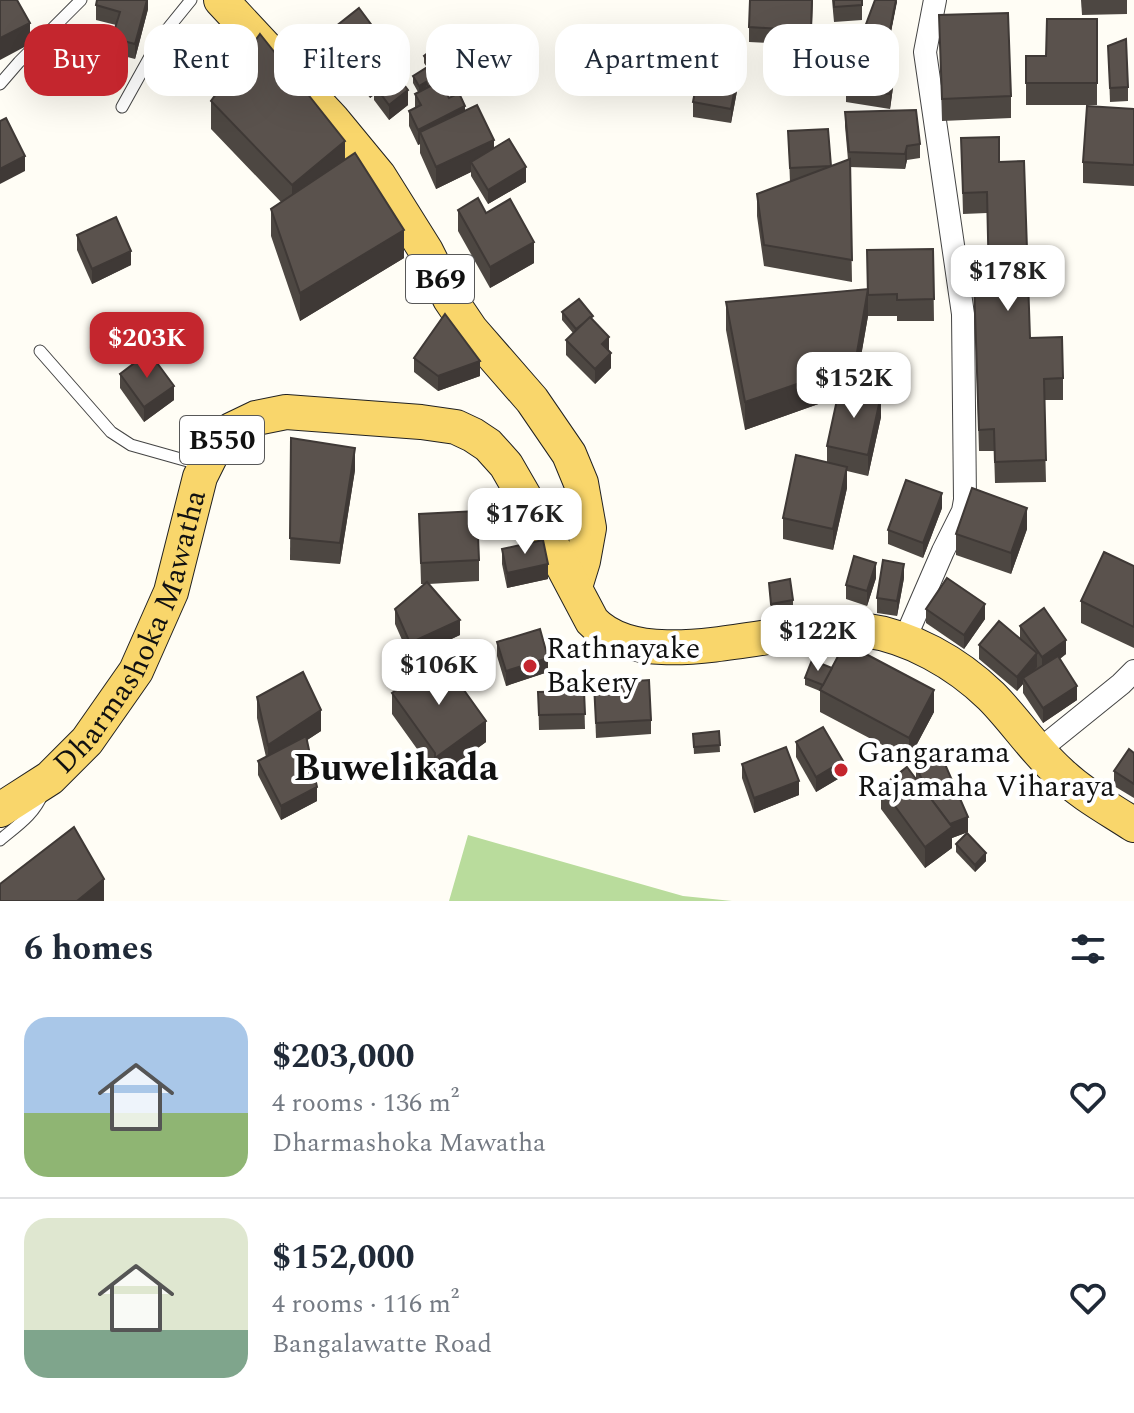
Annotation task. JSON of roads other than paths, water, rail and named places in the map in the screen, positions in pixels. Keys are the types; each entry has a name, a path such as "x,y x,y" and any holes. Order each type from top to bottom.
{"main road":[{"name":"B69","path":"221,0 370,164 426,251 450,299 471,330 532,400 569,454 581,483 589,528 575,587"},
{"name":"Dharmashoka Mawatha","path":"0,810 50,778 87,741 136,671 171,592 200,477 215,447 231,430 256,418 286,412 456,427 488,445 506,465 592,621 611,636 639,645 681,647 848,630 882,633 925,649 990,695 1038,751 1080,791 1134,825"}],"street":[{"path":"904,641 963,511 965,500 963,314 925,52 935,0"},
{"path":"1038,751 1134,671"}],"lane":[{"path":"0,84 81,0"},
{"path":"122,107 161,37 190,0"},
{"path":"40,351 111,432 131,445 206,466"},
{"path":"0,840 26,821 38,805 50,778"}],"place":[{"name":"Rathnayake Bakery","path":"530,666"},
{"name":"Gangarama Rajamaha Viharaya","path":"841,770"}],"district":[{"name":"Buwelikada","path":"396,769"}]}
